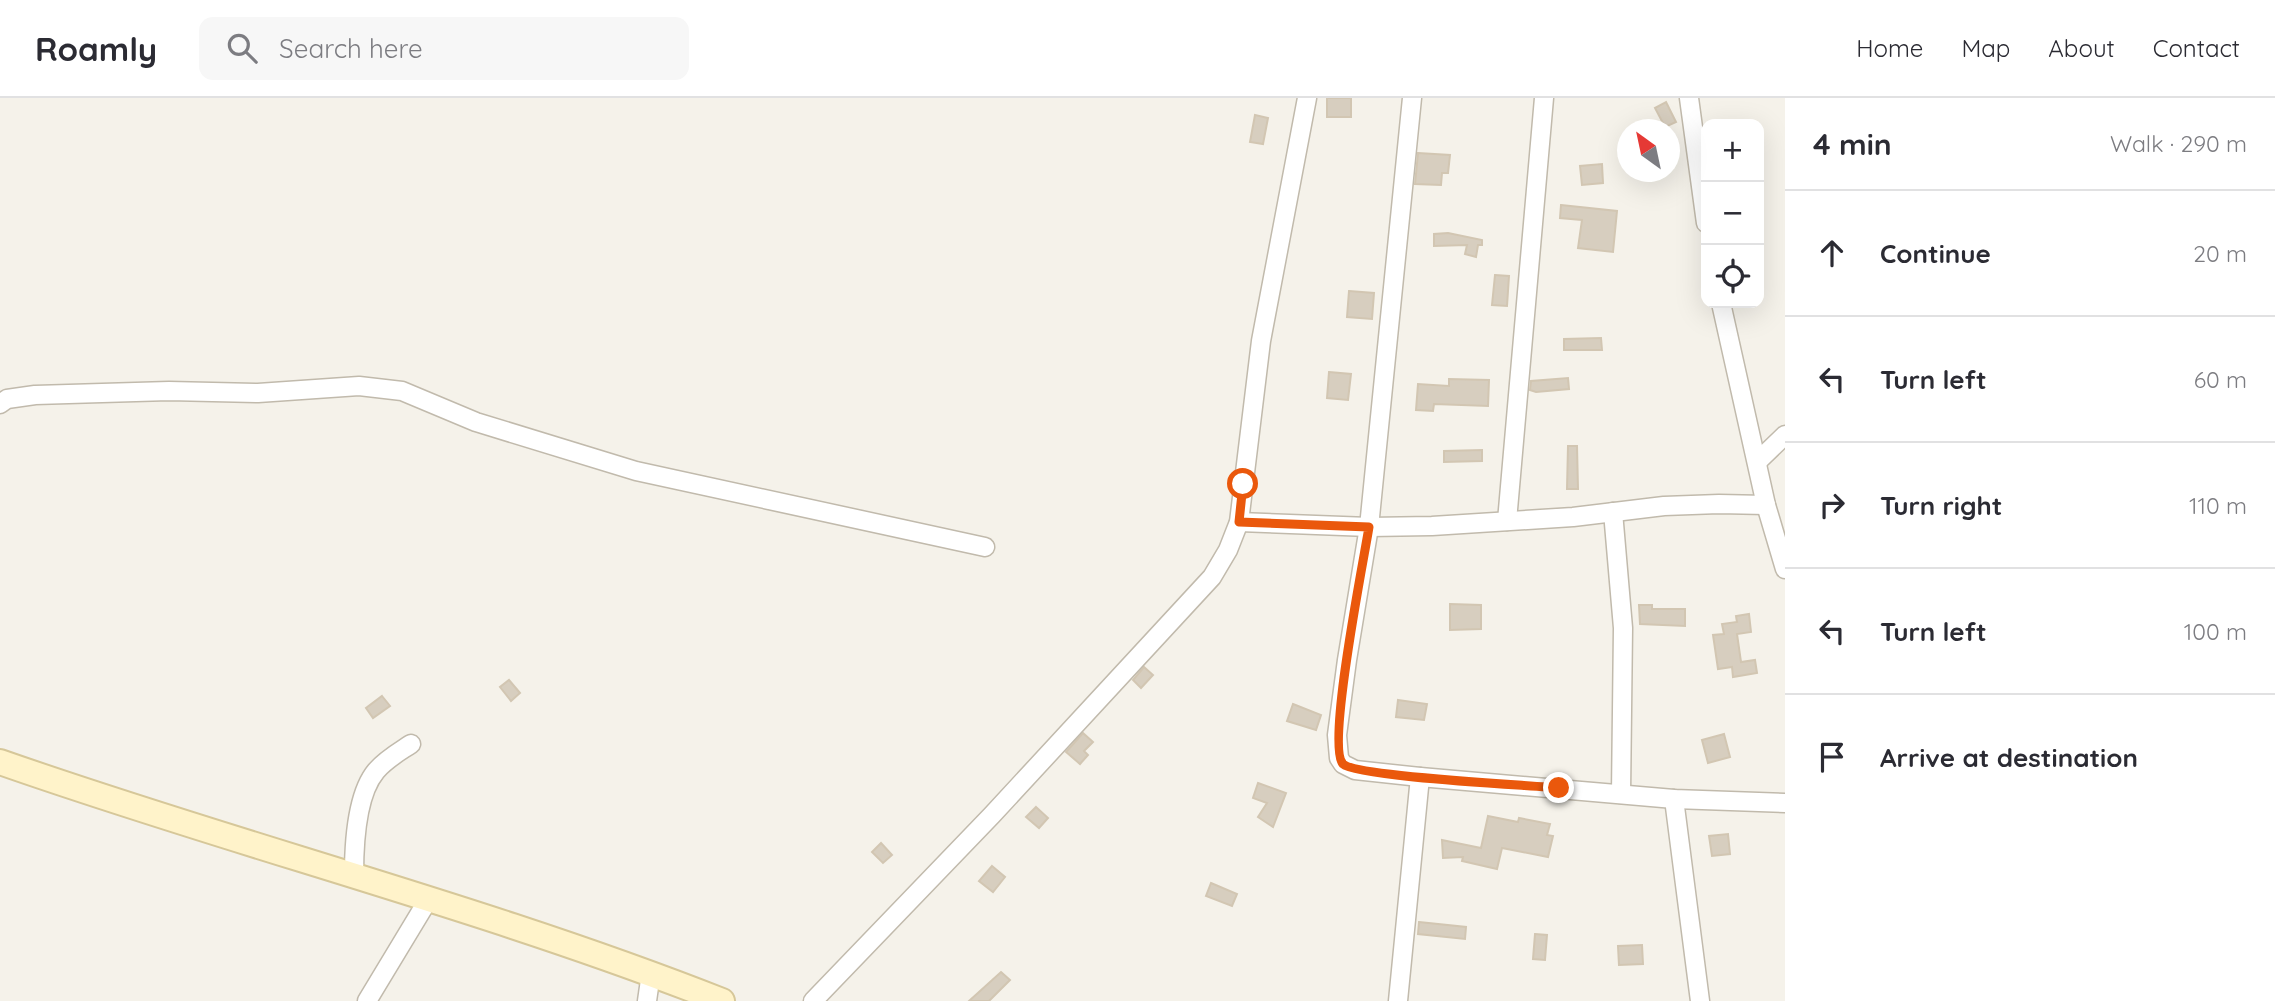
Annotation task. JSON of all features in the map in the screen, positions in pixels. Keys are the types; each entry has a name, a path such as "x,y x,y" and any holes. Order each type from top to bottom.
{"street":[{"path":"813,1001 992,815 1212,577 1228,550 1239,522 1261,341 1307,98"},
{"path":"1412,98 1369,527 1346,660 1337,735 1339,758 1343,764 1355,770 1420,777 1674,799 1785,803"},
{"path":"1507,521 1544,98"},
{"path":"1689,98 1701,186"},
{"path":"1722,308 1766,505 1785,569"},
{"path":"0,404 6,400 35,395 169,391 258,393 359,386 401,391 476,422 636,471 985,547"},
{"path":"1757,462 1785,435"},
{"path":"1239,522 1369,527 1432,526 1664,506 1766,505"},
{"path":"1614,512 1623,628 1621,794"},
{"path":"354,876 355,843 369,782 383,763 411,744"},
{"path":"0,762 651,973 722,1001"},
{"path":"1398,1001 1420,777"},
{"path":"1674,799 1700,1001"},
{"path":"367,1001 428,900"},
{"path":"647,1001 651,973"}],"building":[{"path":"1327,98 1351,98 1351,117 1327,117"},
{"path":"1666,102 1674,119 1661,119 1655,108"},
{"path":"1255,115 1268,118 1263,144 1250,142"},
{"path":"1418,153 1450,155 1448,173 1442,173 1441,185 1415,184"},
{"path":"1602,164 1603,183 1582,185 1580,166"},
{"path":"1561,205 1617,211 1613,252 1578,248 1582,220 1560,218"},
{"path":"1448,233 1482,240 1482,245 1478,245 1476,257 1465,254 1467,245 1434,246 1434,234"},
{"path":"1495,275 1509,276 1507,306 1492,305"},
{"path":"1349,291 1374,293 1372,319 1347,317"},
{"path":"1601,338 1602,350 1564,350 1564,339"},
{"path":"1329,372 1351,374 1348,400 1327,398"},
{"path":"1568,378 1569,389 1536,392 1530,390 1531,381"},
{"path":"1449,379 1489,380 1488,406 1434,404 1433,411 1416,410 1418,384 1449,386"},
{"path":"1568,446 1577,446 1578,489 1567,489"},
{"path":"1482,450 1482,461 1444,462 1444,451"},
{"path":"1450,604 1481,605 1481,629 1450,630"},
{"path":"1639,605 1652,605 1652,609 1685,609 1685,626 1640,624"},
{"path":"1749,614 1751,632 1737,634 1741,662 1755,660 1757,673 1733,677 1732,667 1718,669 1713,635 1724,634 1722,624 1737,622 1736,616"},
{"path":"1144,667 1153,675 1141,688 1133,680"},
{"path":"509,680 520,693 511,701 500,687"},
{"path":"382,696 390,706 373,718 366,708"},
{"path":"1398,700 1427,704 1424,720 1396,717"},
{"path":"1293,704 1321,715 1316,730 1287,721"},
{"path":"1083,733 1093,742 1084,751 1088,755 1080,764 1066,752"},
{"path":"1724,734 1730,757 1708,763 1702,740"},
{"path":"1258,783 1286,793 1273,827 1258,817 1267,803 1253,798"},
{"path":"1036,807 1048,818 1039,828 1026,817"},
{"path":"1488,816 1518,822 1519,818 1550,824 1547,835 1553,836 1548,857 1502,848 1497,869 1462,861 1463,857 1443,858 1442,840 1481,848"},
{"path":"1728,834 1730,854 1712,856 1709,836"},
{"path":"881,843 892,855 883,863 872,852"},
{"path":"992,866 1005,877 993,892 979,881"},
{"path":"1211,883 1237,894 1232,906 1206,896"},
{"path":"1419,922 1466,927 1465,939 1418,934"},
{"path":"1535,934 1547,935 1545,960 1533,959"},
{"path":"1642,945 1643,964 1619,965 1618,946"},
{"path":"1001,972 1010,980 989,1001 969,1001"}],"route":[{"path":"1243,484 1239,522 1369,527 1346,660 1337,735 1339,758 1343,764 1355,770 1559,788"}]}
